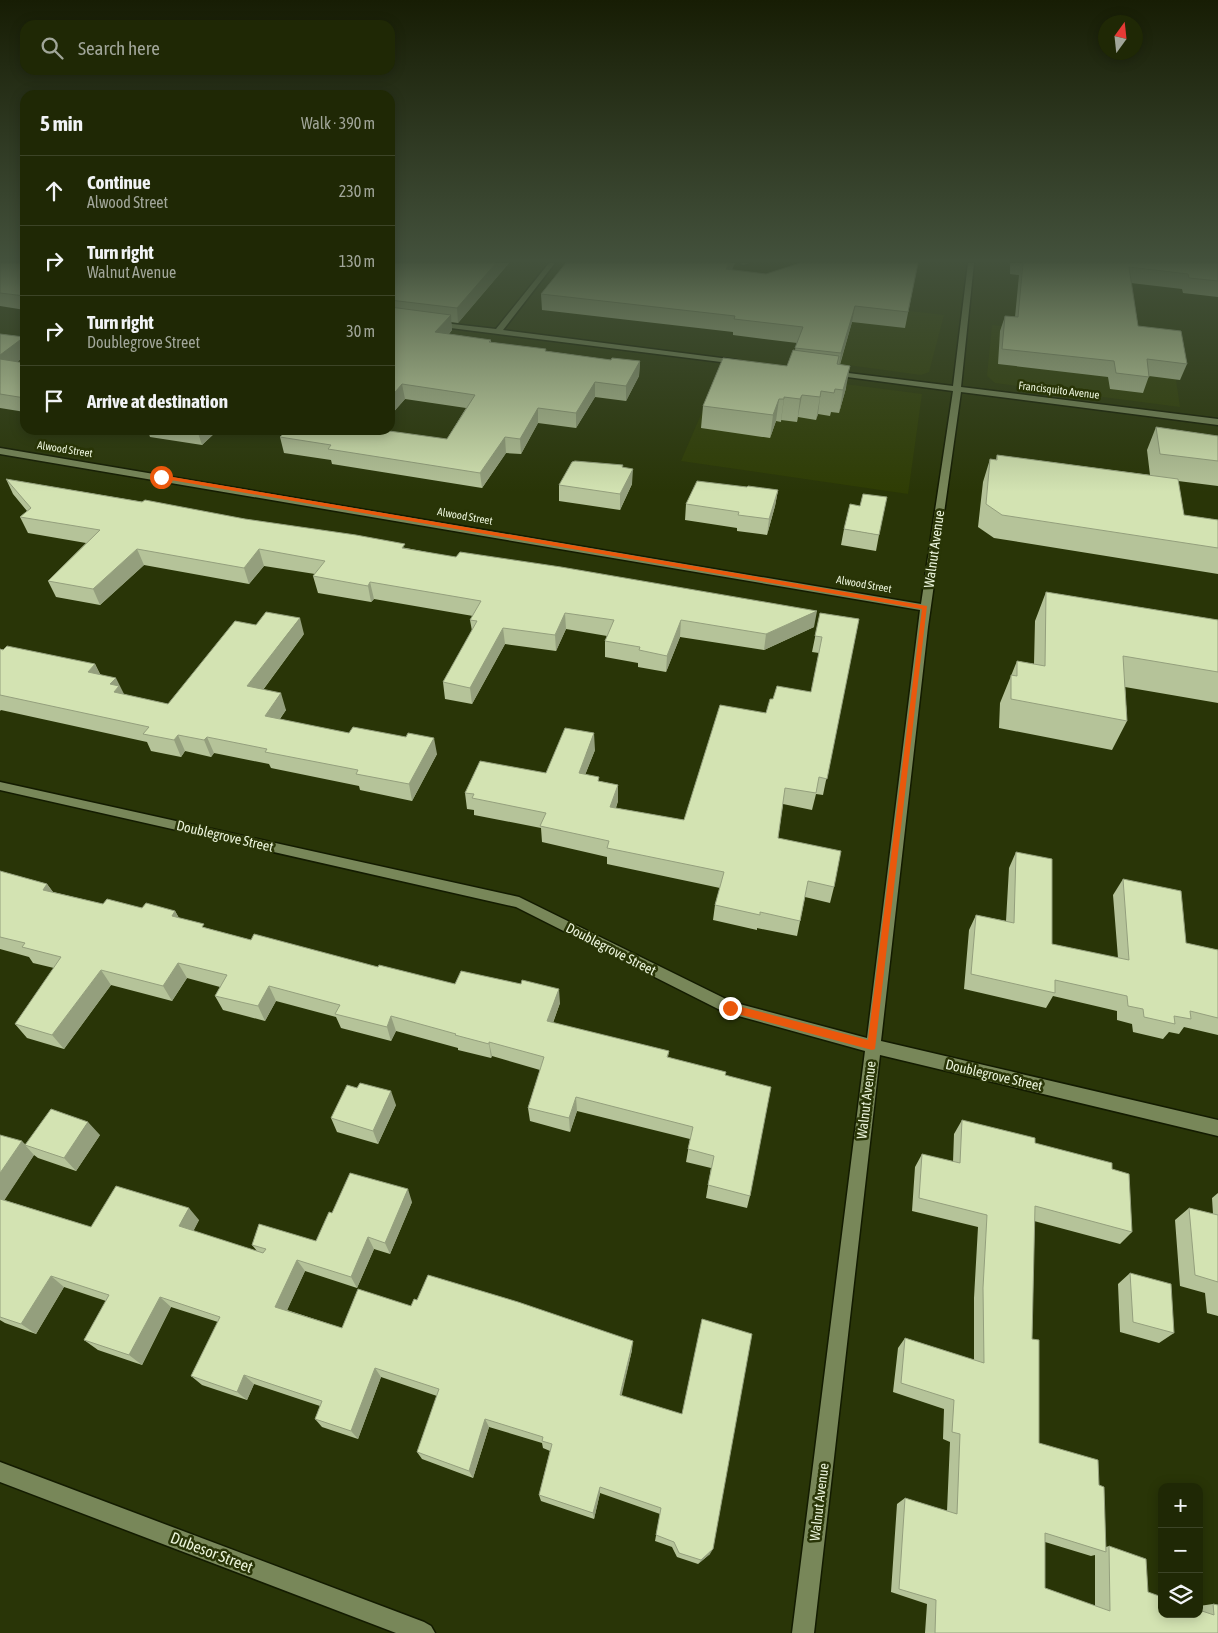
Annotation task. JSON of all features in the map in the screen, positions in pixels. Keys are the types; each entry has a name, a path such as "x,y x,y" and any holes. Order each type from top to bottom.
{"street":[{"path":"557,339 744,362"},
{"name":"Walnut Avenue","path":"803,1633 925,608 963,339"},
{"name":"Francisquito Avenue","path":"822,372 1218,422"},
{"name":"Alwood Street","path":"0,451 925,608"},
{"name":"Doublegrove Street","path":"0,786 519,902 730,1008 872,1046 1218,1128"},
{"name":"Dubesor Street","path":"0,1472 424,1633"}],"shaded area":[{"path":"802,339 938,339 929,372 921,375 796,358"},
{"path":"991,339 1113,339 1171,346 1180,407 995,383 987,376"},
{"path":"721,368 922,394 908,494 681,461"}],"building":[{"path":"0,339 20,339 20,340 0,355"},
{"path":"395,339 485,339 491,340 489,342 546,349 545,351 611,360 612,358 640,361 626,386 595,382 576,413 538,408 520,439 505,437 480,473 328,449 331,445 280,437 282,435 395,435 395,432 447,439 475,395 402,384 395,392"},
{"path":"798,339 845,339 841,353 795,348"},
{"path":"1003,339 1182,339 1187,364 1147,359 1149,377 1116,373 1114,361 1002,349"},
{"path":"793,350 839,356 837,364 850,366 843,390 835,389 834,393 821,391 820,397 802,395 800,399 784,397 784,399 779,399 773,415 703,406 723,358 787,366"},
{"path":"0,359 20,362 20,397 0,394"},
{"path":"1156,427 1218,436 1218,461 1160,454"},
{"path":"997,455 1178,479 1184,515 1218,520 1218,548 1002,515 986,504 990,459 997,460"},
{"path":"572,462 623,465 622,467 633,469 620,494 559,485"},
{"path":"6,479 142,502 145,500 245,519 356,535 405,544 402,548 456,557 460,552 561,567 817,611 766,634 681,620 667,656 639,650 640,647 605,641 614,620 565,613 555,635 503,628 470,688 443,682 477,621 470,620 481,601 370,582 368,586 313,576 325,561 259,549 244,568 137,549 93,589 48,581 100,530 20,517 31,508"},
{"path":"697,481 778,490 769,519 738,515 739,512 686,504"},
{"path":"863,494 887,497 879,535 844,529 850,504 860,506"},
{"path":"1046,592 1218,620 1218,672 1123,656 1127,721 1011,699 1011,675 1017,676 1017,661 1045,666"},
{"path":"266,612 300,618 247,686 281,693 265,716 349,733 353,727 406,737 408,733 434,738 409,784 356,774 358,770 265,752 267,749 207,737 204,740 178,735 174,740 143,734 149,727 0,695 0,649 3,650 7,646 95,664 88,672 116,678 110,684 119,686 114,692 168,704 235,621 256,625"},
{"path":"820,613 859,619 827,779 819,777 816,793 785,788 778,838 841,851 834,887 808,881 800,921 760,912 760,915 715,905 724,872 607,848 609,841 540,826 546,813 472,798 474,794 465,793 480,761 546,773 565,728 594,733 579,773 599,777 598,781 618,785 610,807 684,820 720,705 766,713 770,699 773,699 777,686 811,692 822,637 815,636"},
{"path":"1016,852 1052,859 1052,944 1129,960 1123,879 1181,891 1186,943 1218,950 1218,1018 1190,1011 1191,1019 1174,1016 1175,1024 1144,1017 1143,1009 1128,1006 1127,996 1055,980 1055,993 971,974 976,915 1014,923"},
{"path":"0,871 47,884 43,890 103,904 107,899 142,908 146,903 175,911 172,916 204,924 202,927 251,940 254,934 378,967 379,965 455,984 461,971 521,984 522,980 559,989 547,1021 669,1051 667,1057 726,1072 725,1075 771,1087 750,1196 708,1185 714,1156 688,1149 693,1127 576,1097 569,1118 528,1108 544,1057 455,1035 391,1016 387,1027 335,1014 340,1005 269,986 258,1006 215,996 227,975 178,963 163,986 101,970 52,1035 15,1024 61,957 22,947 25,943 0,937"},
{"path":"360,1083 391,1091 373,1131 331,1118 347,1085 357,1088"},
{"path":"51,1109 88,1122 64,1158 25,1145"},
{"path":"962,1120 1035,1138 1035,1143 1112,1163 1112,1169 1129,1174 1132,1232 1035,1206 1032,1339 1039,1340 1039,1443 1098,1460 1099,1485 1104,1487 1106,1552 1045,1533 1045,1588 1110,1611 1109,1546 1146,1559 1148,1592 1158,1596 1158,1618 1203,1618 1203,1611 1214,1615 1213,1604 1218,1605 1218,1633 935,1633 936,1600 899,1589 905,1498 957,1514 960,1434 952,1432 954,1400 901,1383 905,1338 984,1363 983,1288 987,1215 919,1198 922,1154 960,1163"},
{"path":"0,1135 22,1141 0,1173"},
{"path":"350,1173 408,1189 385,1243 368,1237 351,1277 297,1260 275,1307 342,1328 358,1289 411,1306 414,1299 417,1300 428,1275 518,1302 633,1341 620,1395 682,1414 702,1319 752,1334 713,1549 701,1560 679,1553 674,1542 656,1535 661,1508 600,1487 593,1513 539,1495 552,1444 542,1441 543,1437 485,1419 469,1471 417,1452 439,1389 375,1368 351,1431 315,1419 322,1401 244,1375 237,1392 191,1376 220,1317 160,1297 129,1355 84,1340 109,1295 51,1276 21,1324 0,1317 0,1199 91,1227 116,1186 189,1208 179,1226 263,1253 266,1249 252,1245 259,1224 316,1241 329,1212 332,1213"},
{"path":"1189,1208 1218,1215 1218,1282 1195,1275"},
{"path":"1130,1273 1171,1284 1174,1333 1133,1322"}],"route":[{"path":"161,477 925,608 872,1046 730,1008"}]}
